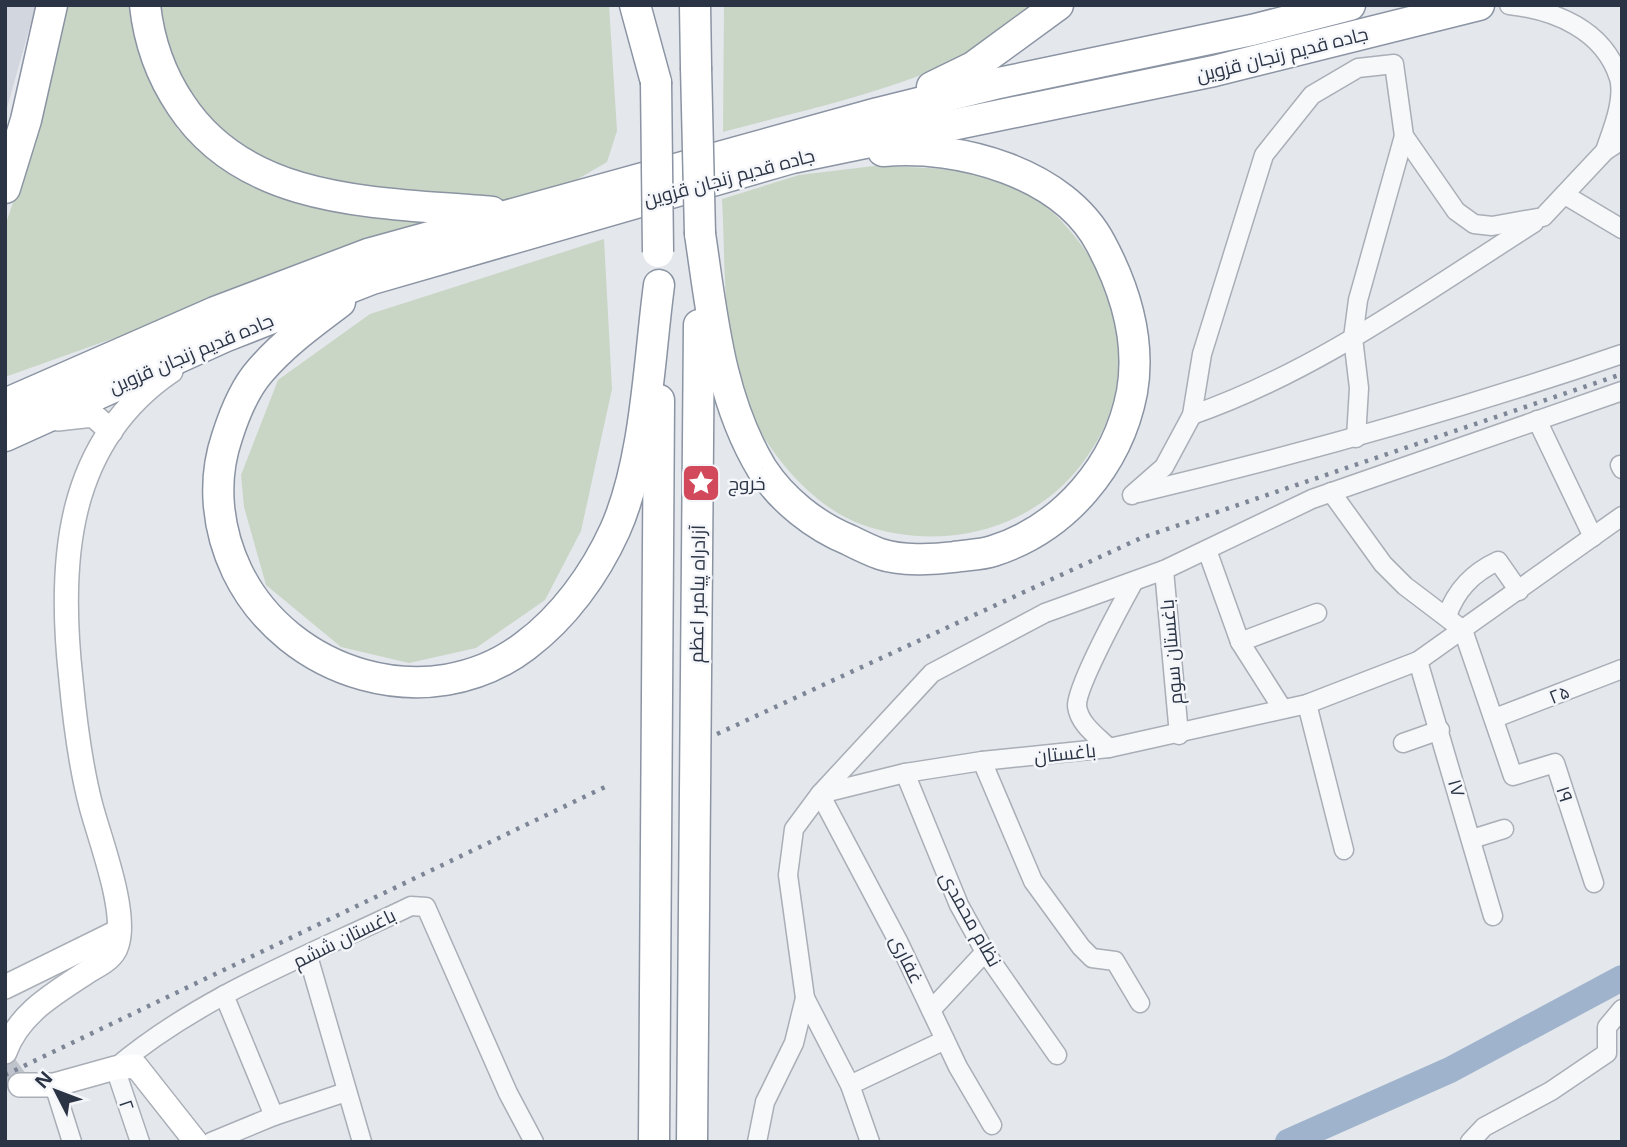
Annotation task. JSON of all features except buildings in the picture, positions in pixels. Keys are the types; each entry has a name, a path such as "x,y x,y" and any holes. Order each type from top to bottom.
{"highway":[{"path":"5,188 26,120 52,5"},
{"path":"145,5 155,56 168,86 187,114 208,138 231,158 264,177 305,190 387,203 510,214"},
{"path":"635,5 656,82"},
{"name":"آزادراه پیامبر اعظم","path":"654,1142 659,285 657,5"},
{"name":"آزادراه پیامبر اعظم","path":"692,1142 700,234 695,5"},
{"path":"878,113 973,67 1058,5"},
{"name":"جاده قدیم زنجان قزوین","path":"11,423 97,361 228,307 368,254 878,113 999,83 1252,30 1350,5"},
{"name":"جاده قدیم زنجان قزوین","path":"11,423 372,279 792,158 1214,71 1479,5"},
{"path":"700,234 719,364 746,439 764,472 809,519 883,555 934,559 991,551 1048,524 1094,479 1113,452 1132,389 1132,321 1123,290 1091,226 1051,189 1004,166 955,156 894,150 792,158"},
{"path":"372,279 298,334 258,372 235,413 221,455 217,499 226,550 246,590 271,624 307,652 347,672 393,682 444,681 483,669 524,647 562,612 591,573 615,529 632,479 659,285"}],"street":[{"path":"1509,5 1534,8 1562,18 1622,58"},
{"path":"1601,43 1619,79 1618,112 1605,151"},
{"path":"1356,438 1359,388 1353,338 1358,300 1404,136 1394,64 1358,68 1312,95 1264,155 1202,354 1192,415 1164,467 1132,495 1356,438 1506,394 1622,354"},
{"path":"1404,136 1456,211 1474,225 1492,226 1543,217"},
{"path":"1192,415 1236,400 1353,338 1543,217 1605,151 1622,140"},
{"path":"1565,195 1622,229"},
{"path":"5,1052 21,1021 39,1005 108,959 117,945 119,931 119,906 81,762 70,671 64,575 81,489 96,453 146,389 224,337"},
{"path":"870,1142 850,1085 805,998 788,875 794,829 820,794 933,673 1045,613 1164,570 1331,492 1622,391"},
{"path":"11,423 93,415 111,431"},
{"path":"1537,420 1593,537"},
{"path":"1331,492 1383,564 1405,586 1463,630 1495,718"},
{"name":"باغستان","path":"820,794 905,773 982,761 1109,748 1179,735 1307,704 1418,661 1593,537 1619,525"},
{"path":"1208,550 1240,642 1282,708"},
{"path":"1447,616 1461,588 1483,568 1498,561 1519,591"},
{"name":"باغستان سوم","path":"1164,570 1179,735"},
{"path":"1109,748 1081,720 1077,704 1110,625 1133,583"},
{"path":"1240,642 1317,613"},
{"name":"۱۷","path":"1418,661 1493,916"},
{"name":"۲۵","path":"1495,718 1622,668"},
{"path":"1307,704 1344,850"},
{"name":"۱۹","path":"1495,718 1513,776 1555,763 1594,884"},
{"path":"1403,743 1440,730"},
{"path":"982,761 1032,881 1092,958 1115,961 1140,1003"},
{"name":"نظام محمدی","path":"905,773 938,859 985,952 1058,1055"},
{"name":"غفاری","path":"820,794 899,943 945,1040 992,1125"},
{"path":"1472,839 1504,829"},
{"name":"باغستان ششم","path":"115,1068 146,1041 224,995 411,906 426,907 508,1093 534,1142"},
{"path":"5,987 119,931"},
{"path":"931,1010 985,952"},
{"path":"308,956 345,1092 362,1142"},
{"path":"224,995 274,1116"},
{"path":"759,1139 765,1102 794,1043 805,998"},
{"path":"1470,1142 1484,1127 1551,1091 1607,1053 1607,1027 1622,1009"},
{"path":"850,1085 945,1040"},
{"path":"20,1084 54,1085 115,1068 136,1066 196,1142"},
{"name":"۲","path":"115,1068 140,1142"},
{"path":"54,1085 72,1142"},
{"path":"211,1142 274,1116 345,1092"}],"shaded area":[{"path":"5,5 36,5 5,115"}],"green space":[{"path":"59,5 132,5 132,18 148,73 178,130 224,166 301,204 443,221 5,377 5,226 23,173"},
{"path":"155,5 609,5 617,131 607,162 554,193 508,204 311,183 235,150 190,106 160,50"},
{"path":"724,5 1042,5 1010,31 933,70 848,99 723,132"},
{"path":"874,166 972,173 1023,191 1047,207 1069,230 1098,270 1111,302 1117,336 1117,380 1111,410 1099,438 1081,465 1060,488 1036,506 1010,520 982,530 953,535 893,533 863,525 827,506 794,477 767,442 747,405 739,381 726,304 722,199 799,175"},
{"path":"604,239 612,389 581,531 545,600 476,648 409,663 341,647 266,585 244,507 241,475 278,380 370,314"}],"waterway":[{"path":"1288,1142 1450,1070 1622,978"}],"tunnel":[{"path":"5,1065 20,1085"}],"railway":[{"path":"717,734 1141,538 1622,374"},
{"path":"5,1075 609,785"}],"place":[{"name":"خروج","path":"701,483"}]}
